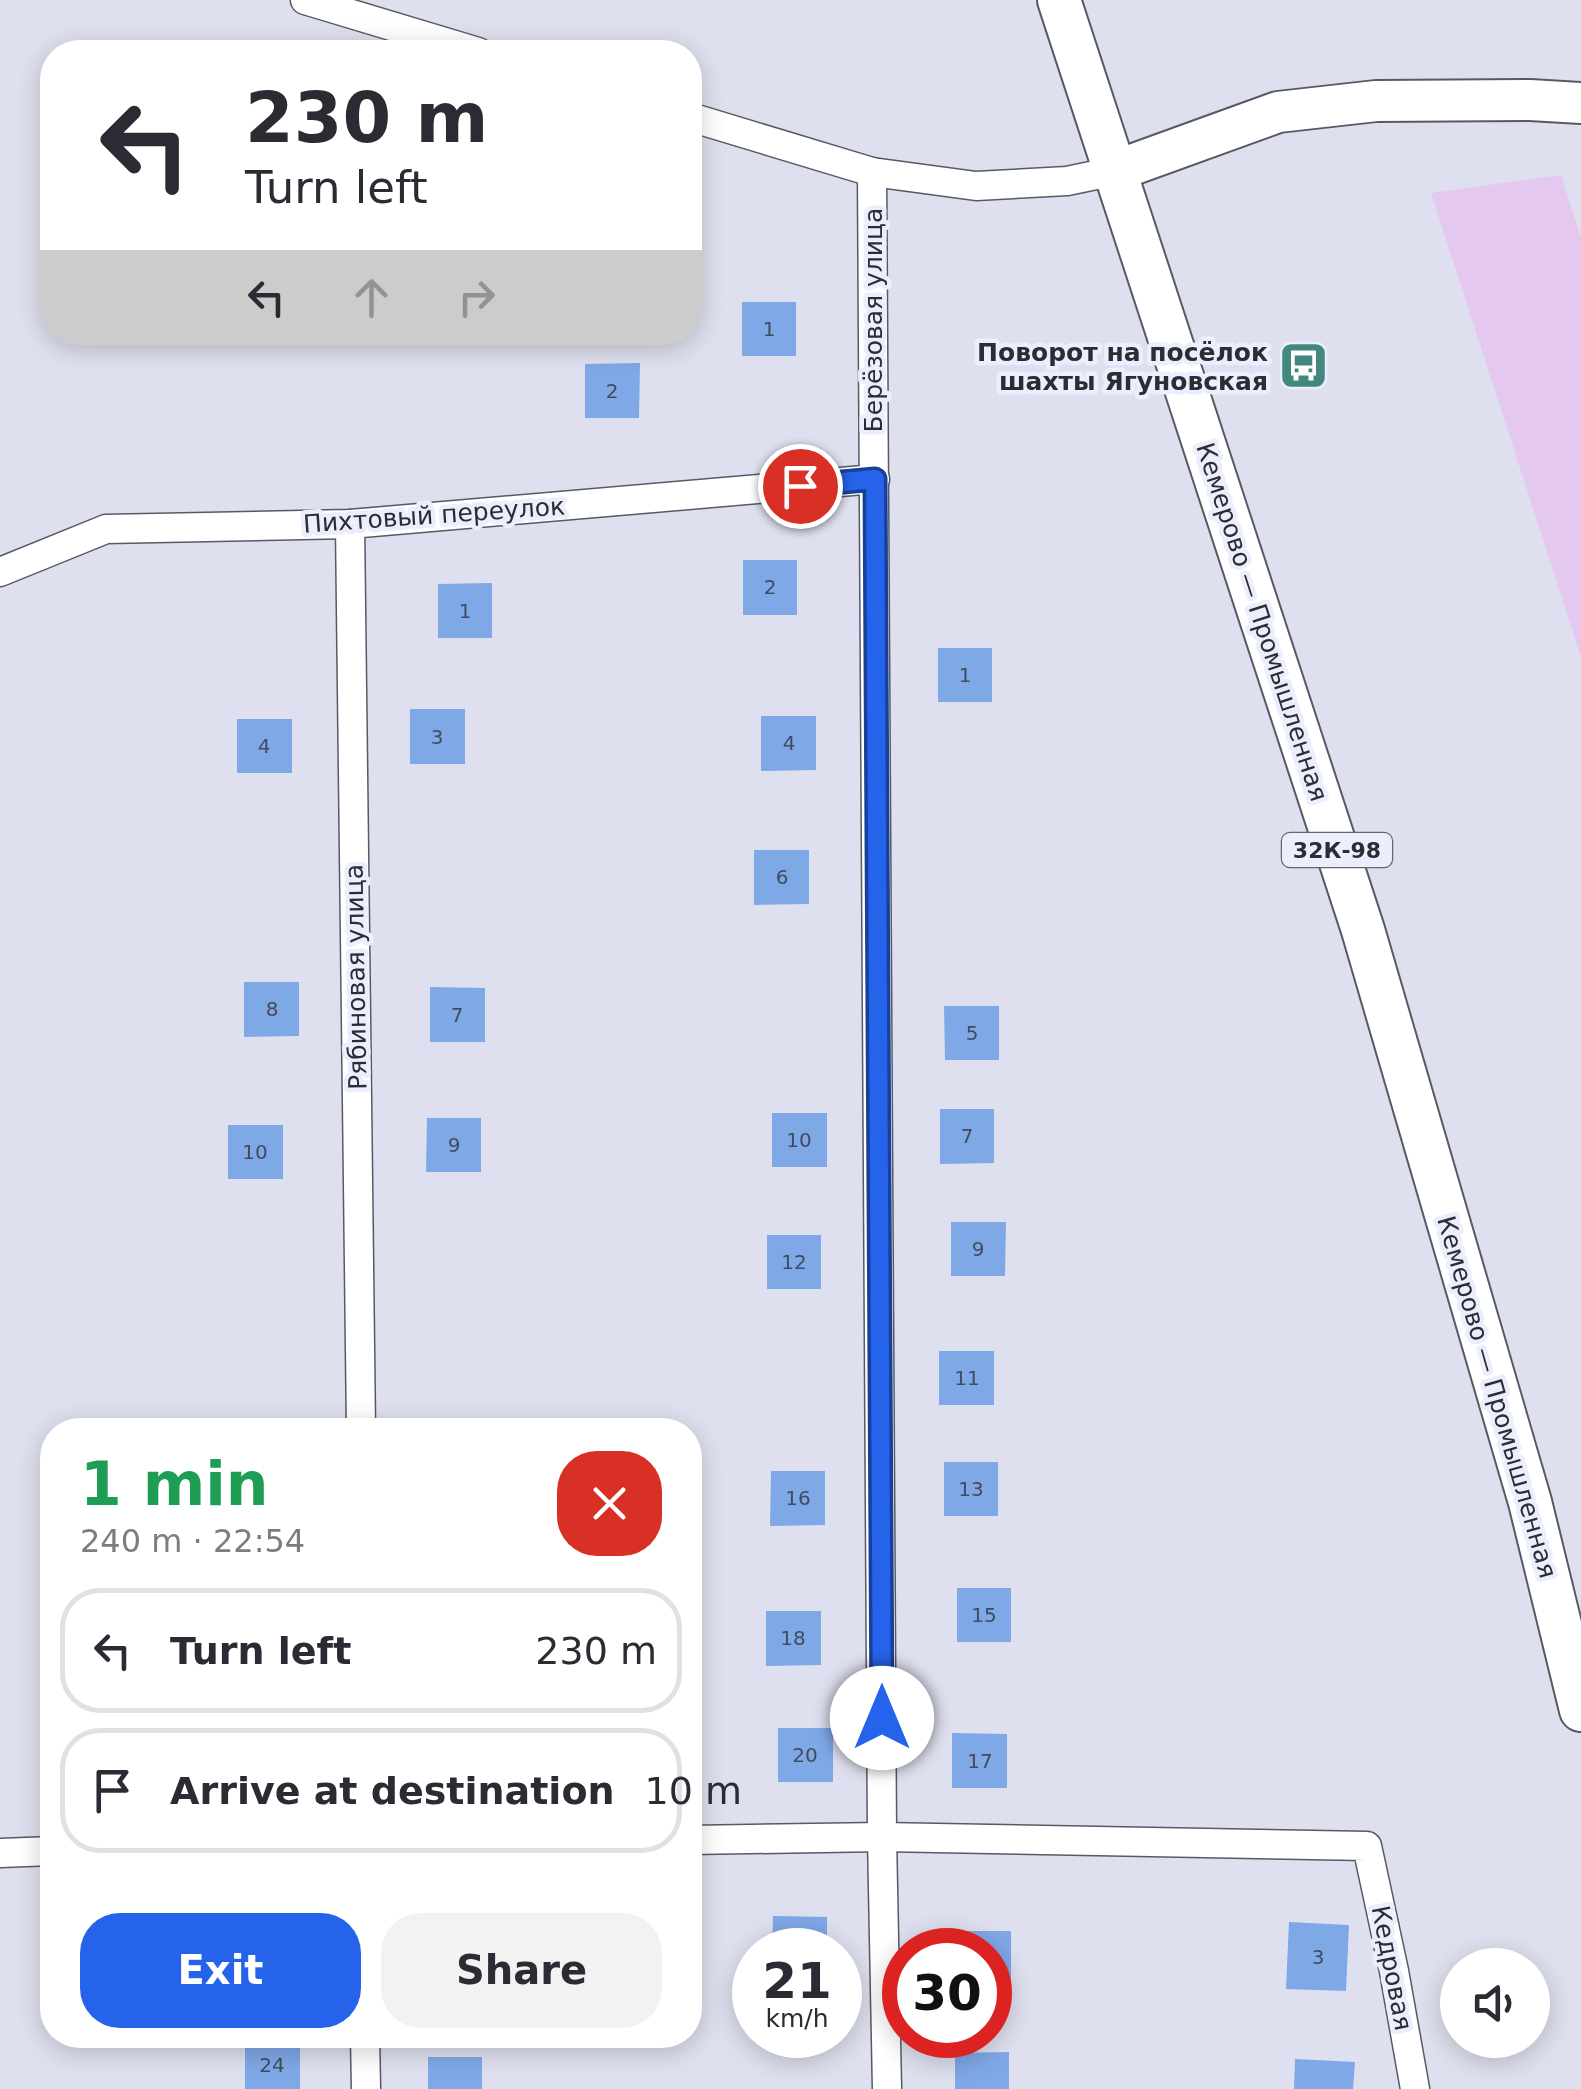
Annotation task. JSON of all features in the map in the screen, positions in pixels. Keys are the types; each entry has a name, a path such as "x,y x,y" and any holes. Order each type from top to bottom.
{"main road":[{"name":"Кемерово — Промышленная","path":"1059,0 1363,930 1530,1502 1581,1710"}],"street":[{"path":"305,0 438,40"},
{"path":"702,121 872,172 976,186 1068,181 1115,171 1278,112 1376,102 1581,103"},
{"name":"Берёзовая улица","path":"872,172 882,1837 887,2089"},
{"name":"Пихтовый переулок","path":"0,572 106,529 350,524 875,479"},
{"name":"Рябиновая улица","path":"350,524 362,1418"},
{"path":"702,1840 882,1837"},
{"name":"Кедровая","path":"882,1837 1367,1846 1415,2089"},
{"path":"0,1852 40,1851"},
{"path":"365,2048 366,2089"}],"shaded area":[{"path":"1561,175 1581,238 1581,657 1431,193"}],"building":[{"path":"742,302 796,302 796,356 742,356"},
{"path":"640,363 639,418 585,418 585,364"},
{"path":"743,560 797,560 797,615 743,615"},
{"path":"492,583 492,638 438,638 438,584"},
{"path":"938,648 992,648 992,702 938,702"},
{"path":"410,709 465,709 465,764 410,764"},
{"path":"761,716 816,716 816,770 761,771"},
{"path":"237,719 292,719 292,773 237,773"},
{"path":"754,850 809,850 809,904 754,905"},
{"path":"244,982 299,982 299,1036 244,1037"},
{"path":"430,987 485,988 485,1042 430,1042"},
{"path":"944,1006 999,1006 999,1060 945,1060"},
{"path":"940,1109 994,1109 994,1163 940,1164"},
{"path":"772,1113 827,1113 827,1167 772,1167"},
{"path":"427,1118 481,1118 481,1172 426,1172"},
{"path":"228,1125 283,1125 283,1179 228,1179"},
{"path":"951,1222 1006,1222 1005,1276 951,1276"},
{"path":"767,1235 821,1235 821,1289 767,1289"},
{"path":"939,1351 994,1351 994,1405 939,1405"},
{"path":"944,1462 998,1462 998,1516 944,1516"},
{"path":"771,1471 825,1471 825,1525 770,1526"},
{"path":"957,1588 1011,1588 1011,1642 957,1642"},
{"path":"766,1611 821,1611 821,1665 766,1666"},
{"path":"778,1728 833,1728 833,1782 778,1782"},
{"path":"952,1733 1007,1734 1007,1788 952,1788"},
{"path":"773,1916 827,1917 827,1928 773,1928"},
{"path":"1289,1922 1349,1925 1346,1991 1286,1989"},
{"path":"245,2048 300,2048 300,2089 245,2089"},
{"path":"428,2057 482,2057 482,2089 428,2089"},
{"path":"955,2058 1009,2058 1009,2089 955,2089"},
{"path":"1295,2059 1355,2062 1353,2089 1294,2089"}],"place":[{"name":"Поворот на посёлок шахты Ягуновская","path":"1303,366"}],"route":[{"path":"800,486 875,479 882,1718"}]}
